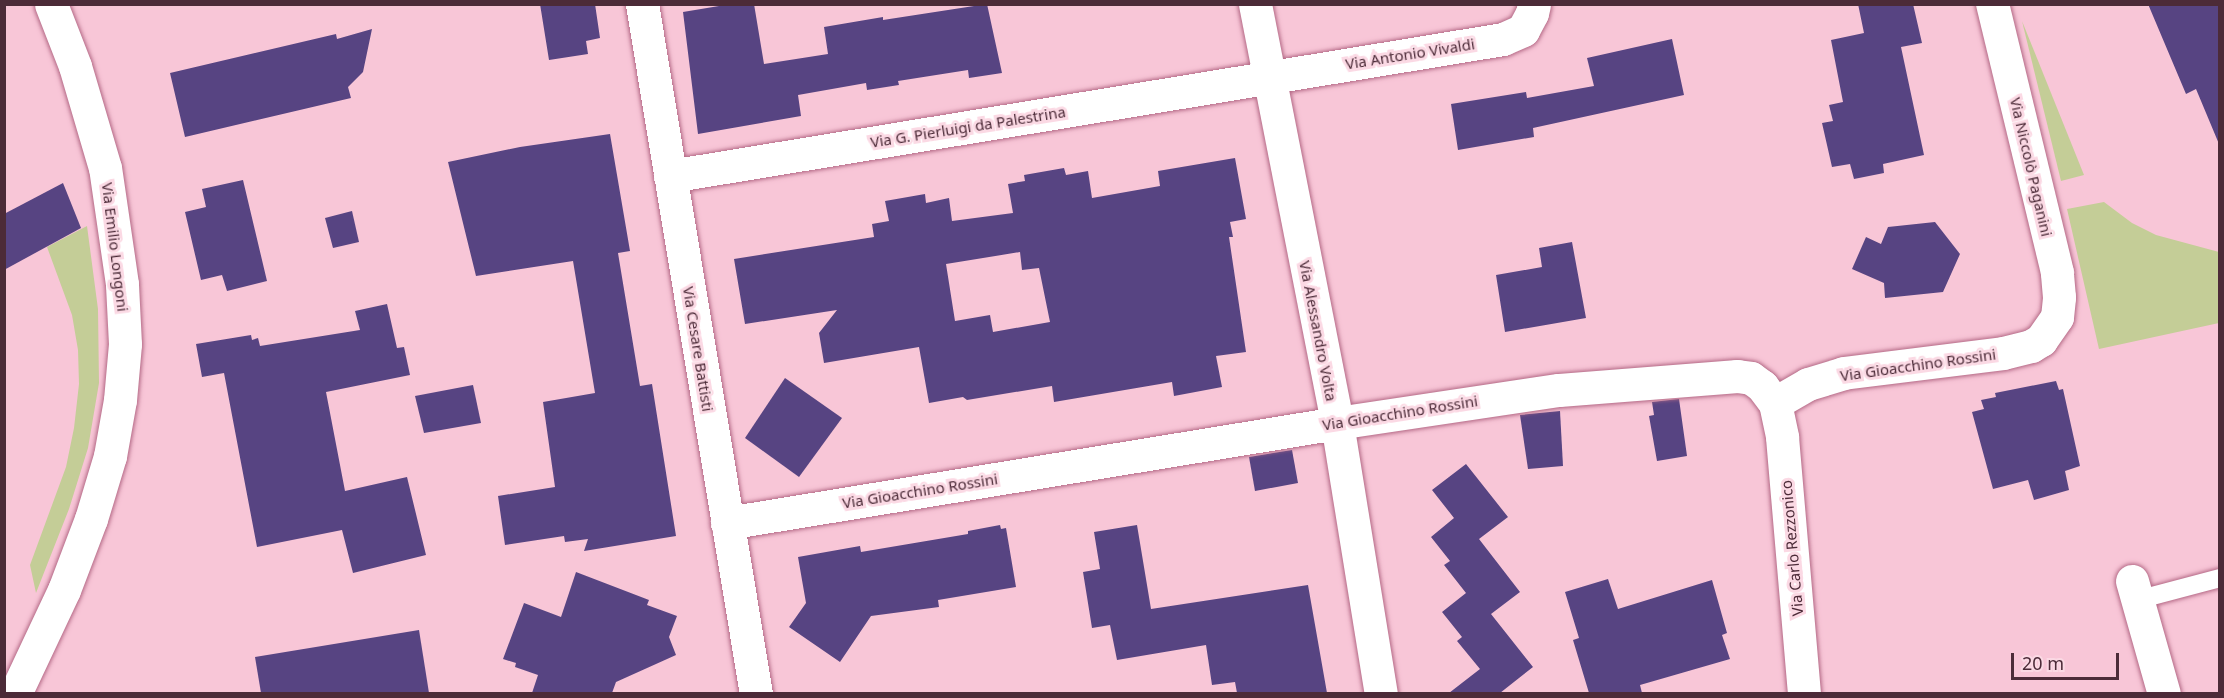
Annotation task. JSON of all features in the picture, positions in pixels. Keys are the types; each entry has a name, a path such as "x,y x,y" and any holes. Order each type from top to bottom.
{"street":[{"name":"Via Emilio Longoni","path":"15,693 63,590 92,519 110,456 118,411 124,344 122,284 105,168 75,66 51,4"},
{"name":"Via Cesare Battisti","path":"642,4 756,693"},
{"name":"Via Alessandro Volta","path":"1255,4 1267,78 1337,423 1381,693"},
{"name":"Via Antonio Vivaldi","path":"1267,78 1503,39 1522,30 1532,13 1534,4"},
{"name":"Via Niccolò Paganini","path":"1992,4 2056,273 2059,297 2057,317 2050,329"},
{"name":"Via G. Pierluigi da Palestrina","path":"670,176 1267,78"},
{"name":"Via Gioacchino Rossini","path":"727,523 1337,423 1559,390 1737,376 1750,378 1762,386 1775,404 1808,384 1843,373 2019,351 2042,340 2050,329"},
{"name":"Via Carlo Rezzonico","path":"1775,404 1782,437 1804,693"},
{"path":"2135,591 2164,693"}],"lane":[{"path":"2135,591 2220,578"}],"green space":[{"path":"2022,21 2084,175 2061,181"},
{"path":"2104,202 2132,223 2156,235 2219,252 2219,323 2099,349 2067,209"},
{"path":"87,226 98,309 99,383 88,448 69,509 36,593 30,565 66,467 74,428 79,384 78,350 72,315 47,247"}],"building":[{"path":"540,4 595,4 600,38 586,41 588,54 549,60"},
{"path":"731,4 754,4 764,64 828,54 824,27 987,4 1002,73 969,78 968,70 898,81 899,85 867,90 866,83 798,95 801,116 698,134 683,12"},
{"path":"1858,4 1913,4 1922,43 1901,47 1924,155 1883,164 1884,173 1854,179 1850,164 1832,167 1822,123 1833,121 1829,105 1843,102 1831,40 1864,33"},
{"path":"2148,4 2219,4 2219,144 2196,89 2186,94"},
{"path":"372,29 363,72 348,87 351,98 185,137 170,73 336,34 337,39"},
{"path":"1672,39 1684,95 1533,128 1534,137 1458,150 1451,104 1526,92 1527,98 1594,86 1587,58"},
{"path":"610,134 630,251 618,253 640,386 652,384 676,536 584,551 588,539 565,542 564,536 505,545 498,496 555,487 543,402 595,393 573,261 476,276 448,162 520,147"},
{"path":"1235,158 1246,219 1230,222 1233,237 1229,237 1246,352 1216,356 1222,387 1174,396 1172,382 1054,402 1052,386 967,400 963,397 929,403 919,347 824,363 819,333 837,310 745,324 734,259 874,237 872,224 889,221 885,201 925,194 926,203 949,198 952,221 1013,213 1008,184 1025,181 1024,175 1064,168 1066,175 1088,171 1092,198 1160,186 1158,171","holes":["1020,252 1022,270 1039,268 1050,322 993,332 990,315 955,321 946,264"]},
{"path":"243,180 267,281 227,291 222,275 201,280 185,212 206,207 202,189"},
{"path":"63,183 81,228 4,270 4,214"},
{"path":"352,211 359,242 333,248 325,218"},
{"path":"1935,222 1960,254 1943,292 1885,298 1884,283 1852,269 1866,237 1881,244 1888,227"},
{"path":"1572,242 1586,318 1505,332 1496,275 1542,267 1539,248"},
{"path":"387,304 397,348 404,347 410,375 326,392 345,491 407,477 426,555 353,573 342,530 257,547 224,373 202,377 196,344 251,335 252,340 258,338 260,346 360,330 355,311"},
{"path":"785,378 842,418 799,477 745,438"},
{"path":"2056,381 2059,390 2063,389 2080,466 2065,471 2069,490 2034,500 2028,480 1993,489 1972,412 1984,409 1981,400 1996,397 1995,393"},
{"path":"473,385 481,423 424,433 415,396"},
{"path":"1679,399 1687,456 1657,461 1649,416 1654,415 1652,402"},
{"path":"1560,411 1563,466 1528,469 1520,415"},
{"path":"1292,450 1298,483 1255,491 1249,457"},
{"path":"1466,464 1508,517 1479,539 1520,592 1491,614 1533,667 1500,693 1449,693 1480,669 1457,641 1462,637 1442,612 1466,593 1444,565 1450,561 1431,537 1454,518 1432,490"},
{"path":"1000,525 1001,529 1006,528 1016,587 938,600 939,607 871,616 840,662 789,627 806,603 798,557 860,546 861,552 968,534 968,531"},
{"path":"1137,525 1151,609 1308,585 1327,693 1237,693 1235,682 1212,685 1206,645 1117,660 1110,625 1092,628 1083,572 1100,569 1094,532"},
{"path":"576,572 649,600 647,605 677,616 669,637 676,655 616,682 612,693 532,693 538,675 515,667 516,663 503,659 524,603 561,617"},
{"path":"1608,579 1618,609 1712,580 1727,633 1722,635 1730,659 1640,685 1642,693 1589,693 1573,640 1579,638 1565,592"},
{"path":"419,630 429,693 261,693 255,657"}]}
